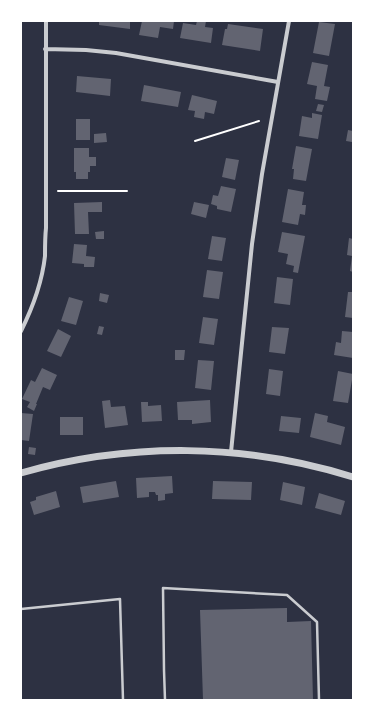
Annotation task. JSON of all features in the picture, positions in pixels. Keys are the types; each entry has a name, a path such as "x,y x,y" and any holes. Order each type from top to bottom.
{"street":[{"path":"21,331 30,312 40,284 45,256 46,21"},
{"path":"231,452 252,244 262,174 289,21"},
{"path":"45,49 86,50 116,53 278,82"},
{"path":"21,473 58,464 114,454 178,450 231,452 272,458 316,467 353,477"}],"lane":[{"path":"165,700 162,588 286,595 317,622 320,700"},
{"path":"21,609 120,599 123,700"}],"path":[{"path":"195,141 259,122"},
{"path":"58,191 127,191"}],"building":[{"path":"99,21 130,21 130,29 99,25"},
{"path":"142,21 174,21 173,29 160,27 158,38 139,35"},
{"path":"197,21 206,21 205,27 213,28 211,43 180,38 183,23 196,25"},
{"path":"319,22 335,24 329,56 313,53"},
{"path":"228,24 263,29 260,51 222,45 225,29 227,29"},
{"path":"312,62 328,65 324,86 330,87 327,101 315,99 317,86 307,84"},
{"path":"77,76 111,79 110,96 76,92"},
{"path":"144,85 181,92 178,107 141,101"},
{"path":"192,95 217,101 214,114 205,112 204,119 194,117 195,111 188,110"},
{"path":"318,104 324,105 322,112 316,111"},
{"path":"312,113 322,115 318,139 299,136 302,116 312,118"},
{"path":"76,119 90,119 90,140 76,140"},
{"path":"348,130 353,131 352,142 346,141"},
{"path":"106,133 107,142 94,143 94,134"},
{"path":"296,146 312,149 306,181 293,179 294,169 292,169"},
{"path":"74,148 89,148 89,157 96,157 96,166 90,166 88,179 76,179 76,172 74,172"},
{"path":"226,158 239,160 235,180 222,177"},
{"path":"221,186 236,189 231,212 217,209 217,206 211,204 213,195 218,196"},
{"path":"288,189 304,192 302,205 306,205 305,215 300,214 298,225 282,222"},
{"path":"102,202 102,212 88,212 89,234 75,234 74,203"},
{"path":"194,202 209,205 206,218 191,214"},
{"path":"104,231 104,239 96,239 95,232"},
{"path":"282,232 305,236 298,273 293,272 294,266 286,264 288,254 278,252"},
{"path":"212,236 226,238 222,261 208,259"},
{"path":"349,238 353,239 353,272 350,271 352,256 347,255"},
{"path":"74,244 87,245 86,256 95,257 94,267 84,267 84,264 72,263"},
{"path":"207,270 223,272 219,299 203,297"},
{"path":"277,277 293,279 290,305 274,303"},
{"path":"348,292 353,292 353,318 345,317"},
{"path":"100,293 109,295 107,303 99,301"},
{"path":"69,297 83,301 76,325 61,321"},
{"path":"203,317 218,319 214,345 199,343"},
{"path":"99,326 104,327 102,335 97,334"},
{"path":"272,327 289,328 285,354 269,352"},
{"path":"58,329 71,336 61,357 47,351"},
{"path":"342,331 353,332 353,358 334,355 336,342 341,343"},
{"path":"175,350 185,350 184,360 175,360"},
{"path":"198,360 214,361 211,390 195,388"},
{"path":"42,368 57,375 50,390 43,387 34,411 27,407 30,402 22,399 31,380 35,382"},
{"path":"269,369 283,371 280,396 266,394"},
{"path":"338,371 353,374 348,403 333,401"},
{"path":"110,400 111,407 125,406 128,425 105,428 102,401"},
{"path":"210,400 211,422 192,424 192,420 178,420 177,402"},
{"path":"141,402 148,402 148,406 161,405 162,421 142,422"},
{"path":"21,413 33,414 29,441 21,440"},
{"path":"315,413 328,416 327,422 345,427 341,445 310,437"},
{"path":"281,416 301,418 299,433 279,431"},
{"path":"60,417 83,417 83,435 60,435"},
{"path":"29,447 36,448 35,455 28,454"},
{"path":"172,476 173,493 165,494 165,500 158,501 158,495 156,495 155,492 149,492 149,497 137,498 136,478"},
{"path":"116,481 119,497 83,503 80,487"},
{"path":"213,481 252,482 251,500 212,499"},
{"path":"283,482 305,487 302,505 280,500"},
{"path":"56,491 60,507 34,515 30,502 36,500 36,497"},
{"path":"319,493 345,501 341,515 315,508"},
{"path":"287,608 287,622 311,621 313,700 203,700 200,610"}]}
